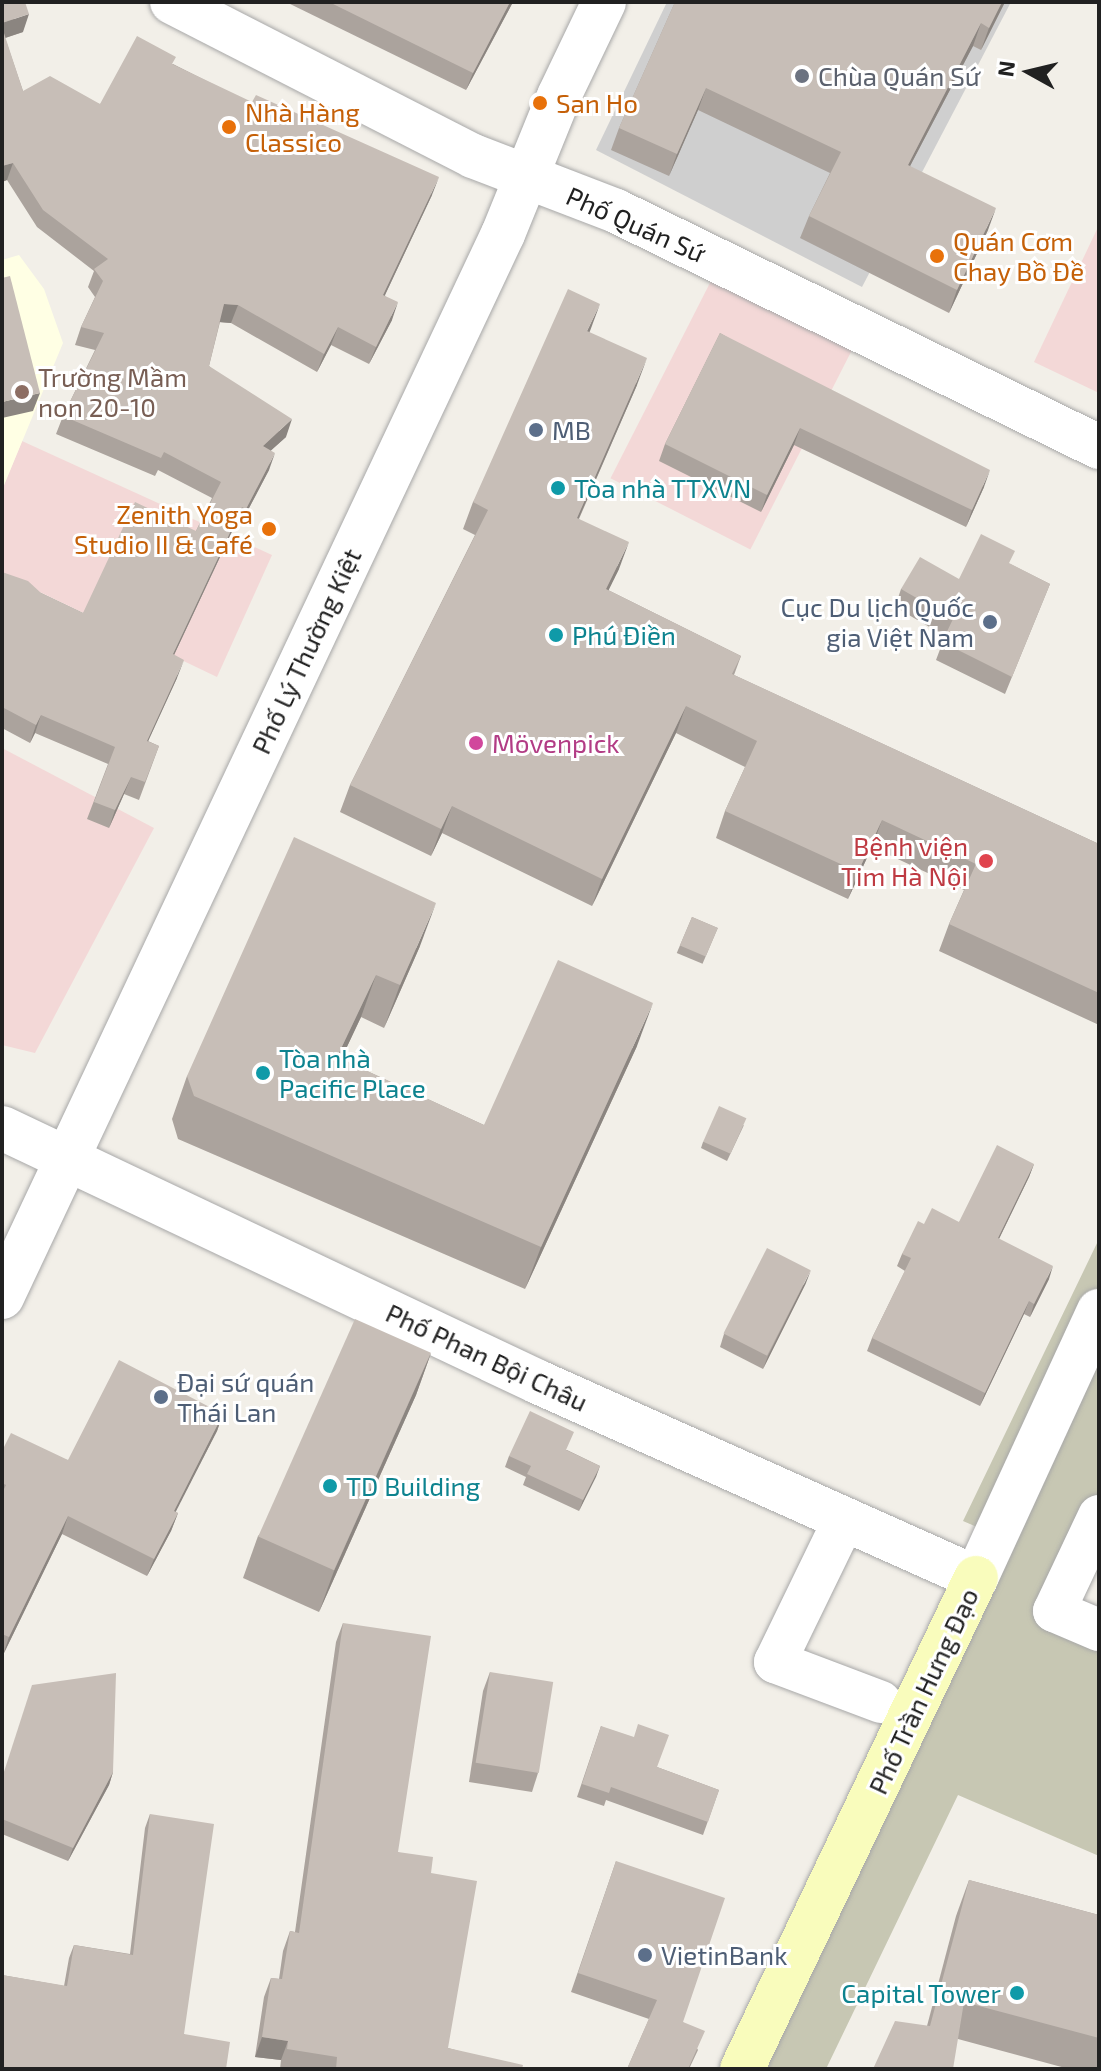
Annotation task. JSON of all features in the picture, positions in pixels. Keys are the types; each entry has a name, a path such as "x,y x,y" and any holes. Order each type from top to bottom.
{"main road":[{"name":"Phố Trần Hưng Đạo","path":"742,2069 976,1578"}],"street":[{"name":"Phố Quán Sứ","path":"172,2 473,156 616,211 1099,447"},
{"name":"Phố Lý Thường Kiệt","path":"2,1297 527,177 604,2"},
{"name":"Phố Phan Bội Châu","path":"2,1128 538,1382 976,1578"},
{"name":"Phố Trần Hưng Đạo","path":"976,1578 1099,1311"},
{"path":"1099,1516 1054,1611 1099,1630"},
{"path":"844,1520 775,1662 881,1702"}],"shaded area":[{"name":"Chùa Quán Sứ","path":"667,2 1011,2 862,287 596,150"},
{"path":"1099,225 1099,393 1034,362"},
{"name":"Trường Mầm non 20-10","path":"19,255 44,289 63,343 2,490 2,260"},
{"path":"714,275 854,346 750,549 610,478"},
{"path":"22,441 272,555 217,677 2,574 2,490"},
{"path":"2,748 154,828 35,1053 2,1045"},
{"path":"1099,1239 1099,1492 1040,1613 1099,1640 1099,1856 958,1795 826,2069 748,2069 993,1534 963,1521"}],"building":[{"path":"2,2 25,2 29,14 2,23"},
{"path":"329,2 510,2 473,73"},
{"name":"Chùa Quán Sứ","path":"675,2 1002,2 989,28 981,23 908,165 996,208 957,290 809,216 841,152 706,88 677,154 619,128"},
{"path":"2,27 23,91 50,76 100,104 137,36 176,57 172,64 252,102 256,95 439,177 383,295 398,302 376,347 338,327 324,354 238,305 224,304 209,366 292,419 263,446 275,453 246,509 242,507 173,654 184,660 147,741 159,746 145,782 131,777 115,810 94,802 115,747 41,715 36,725 2,707 2,572 28,581 41,593 83,613 135,502 196,531 221,482 164,452 161,458 63,416 104,333 81,327 103,281 94,269 108,259 43,210 13,163 2,166"},
{"path":"10,276 40,393 2,402 2,278"},
{"path":"568,289 600,304 587,331 647,358 577,518 629,542 606,589 741,656 732,674 1099,844 1099,993 949,924 976,864 882,820 858,872 725,811 757,741 686,706 602,879 452,806 441,829 350,785 488,510 473,502"},
{"path":"720,333 990,470 972,510 800,428 767,495 665,444"},
{"name":"Cục Du lịch Quốc gia Việt Nam","path":"981,534 1015,551 1009,563 1050,584 1012,677 942,642 953,619 901,589 920,557 959,579"},
{"name":"Tòa nhà Pacific Place","path":"294,837 436,903 400,985 376,975 337,1057 484,1125 558,960 653,1003 541,1247 194,1096 187,1076"},
{"path":"692,917 718,928 706,956 680,946"},
{"path":"719,1106 746,1118 731,1154 703,1142"},
{"path":"997,1145 1034,1164 998,1238 1053,1266 1034,1304 1029,1301 985,1393 872,1338 911,1258 902,1254 918,1221 924,1224 932,1208 959,1222"},
{"path":"767,1248 811,1270 767,1356 723,1334"},
{"name":"TD Building","path":"355,1319 431,1353 334,1570 258,1536"},
{"path":"119,1360 223,1414 174,1511 178,1513 154,1559 68,1516 9,1637 2,1634 2,1493 6,1485 2,1483 2,1451 11,1433 68,1460"},
{"path":"530,1411 574,1432 566,1450 600,1466 583,1500 527,1474 531,1466 509,1456"},
{"path":"343,1623 431,1636 398,1852 433,1857 431,1873 477,1881 448,2048 523,2065 522,2069 336,2069 337,2057 287,2049 288,2041 262,2037 271,1978 282,1979 290,1931 299,1933"},
{"path":"490,1672 553,1682 539,1773 476,1763"},
{"path":"116,1673 113,1772 73,1848 2,1819 2,1778 32,1685"},
{"path":"638,1724 669,1735 657,1767 719,1790 708,1822 611,1787 609,1793 582,1784 601,1726 634,1737"},
{"path":"150,1814 214,1824 184,2034 230,2042 226,2069 2,2067 2,1975 67,1986 74,1945 133,1955"},
{"name":"VietinBank","path":"616,1861 725,1898 683,2022 705,2031 688,2069 627,2069 657,2000 578,1973"},
{"name":"Capital Tower","path":"969,1880 1099,1915 1099,2038 964,2002 953,2069 873,2069 895,2021 930,2026"}],"place":[{"name":"Chùa Quán Sứ","path":"802,76"},
{"name":"San Ho","path":"540,103"},
{"name":"Nhà Hàng Classico","path":"229,127"},
{"name":"Quán Cơm Chay Bồ Đề","path":"937,256"},
{"name":"Trường Mầm non 20-10","path":"22,392"},
{"name":"MB","path":"536,430"},
{"name":"Tòa nhà TTXVN","path":"558,488"},
{"name":"Zenith Yoga Studio II & Café","path":"269,529"},
{"name":"Cục Du lịch Quốc gia Việt Nam","path":"990,622"},
{"name":"Phú Điền","path":"556,635"},
{"name":"Mövenpick","path":"476,743"},
{"name":"Bệnh viện Tim Hà Nội","path":"986,861"},
{"name":"Tòa nhà Pacific Place","path":"263,1073"},
{"name":"Đại sứ quán Thái Lan","path":"161,1397"},
{"name":"TD Building","path":"330,1486"},
{"name":"VietinBank","path":"645,1955"},
{"name":"Capital Tower","path":"1017,1993"}]}
